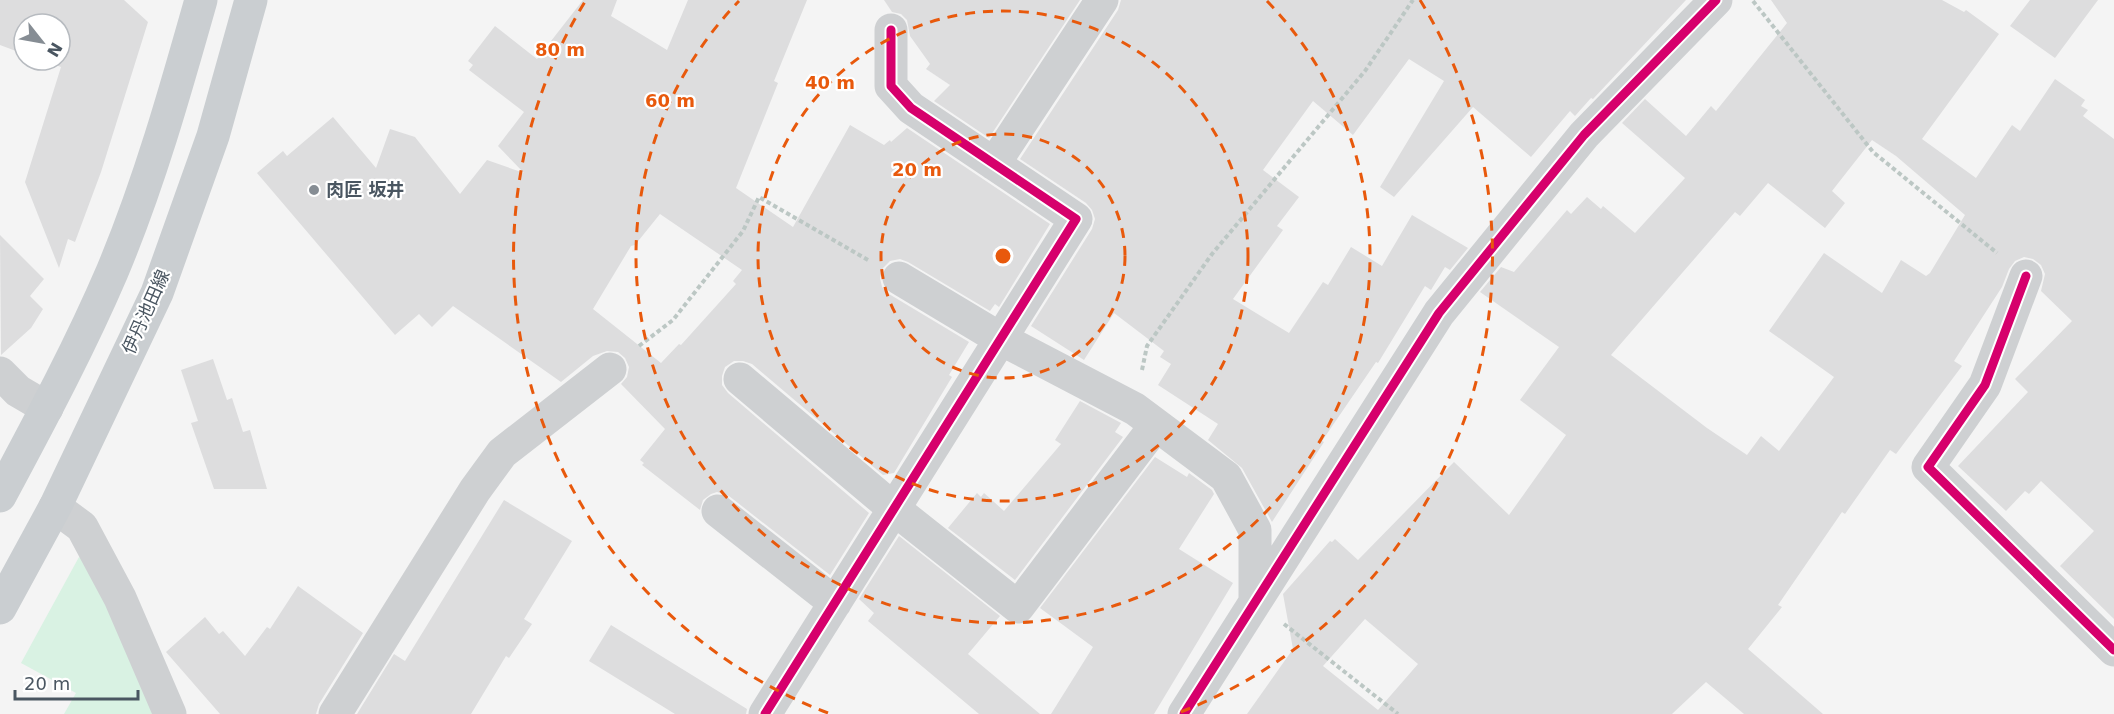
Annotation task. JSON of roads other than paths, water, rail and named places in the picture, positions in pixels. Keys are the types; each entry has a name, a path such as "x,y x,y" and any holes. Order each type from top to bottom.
{"main road":[{"path":"0,496 47,408 112,272 167,118 201,0"},
{"name":"伊丹池田線","path":"0,608 55,507 157,293 213,136 250,0"}],"street":[{"path":"994,164 1102,0"},
{"path":"1184,714 1439,314 1584,135 1716,0"},
{"path":"765,714 999,338 1076,219 911,108 891,86 891,30"},
{"path":"2026,276 1984,386 1928,467 2114,650"},
{"path":"899,278 999,338 1145,417 1226,477 1255,530 1255,601"},
{"path":"335,714 476,490 502,453 610,369"},
{"path":"0,374 18,391 47,408"},
{"path":"740,379 893,508 1018,607 1145,417"},
{"path":"55,507 82,527 120,598 170,714"},
{"path":"718,511 835,603"}],"place":[{"name":"肉匠 坂井","path":"314,190"}]}
